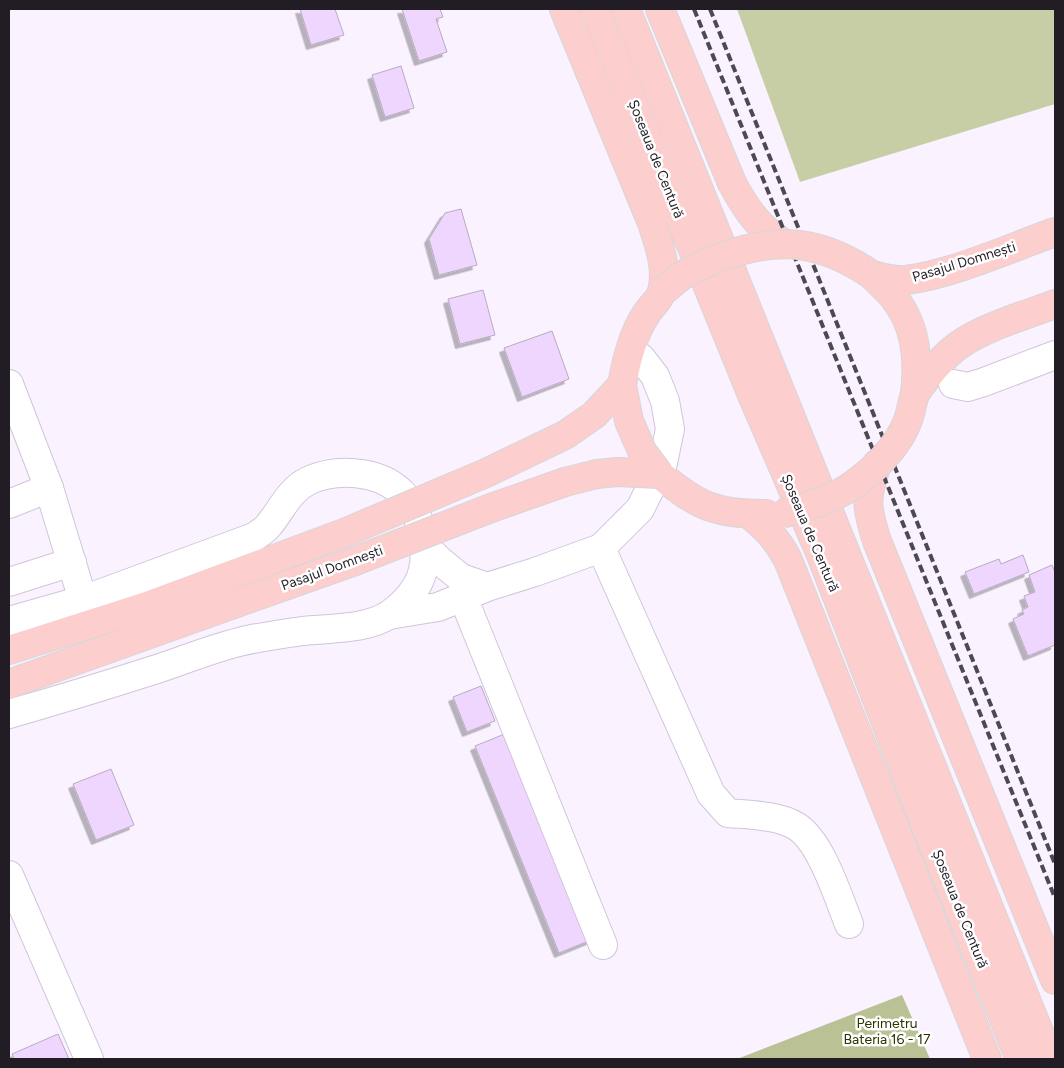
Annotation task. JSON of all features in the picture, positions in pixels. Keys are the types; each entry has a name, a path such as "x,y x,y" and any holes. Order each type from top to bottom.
{"main road":[{"path":"564,9 652,223 661,254 662,292"},
{"name":"Șoseaua de Centură","path":"595,9 752,395 821,555 925,824 1020,1059"},
{"name":"Șoseaua de Centură","path":"626,9 1050,1059"},
{"path":"660,9 732,183 752,216 767,233 783,243"},
{"name":"Pasajul Domnești","path":"872,275 898,280 921,276 958,267 1055,232"},
{"name":"Pasajul Domnești","path":"783,243 819,248 853,262 872,275 892,295 904,312 916,345 918,368 915,394 907,422 895,444 877,464 846,490 815,504 782,514 730,513 707,507 683,494 659,474 642,450 629,422 622,385 626,364 633,340 644,317 662,292 686,273 748,248 783,243"},
{"name":"Pasajul Domnești","path":"915,394 941,360 960,344 996,326 1055,304"},
{"name":"Pasajul Domnești","path":"9,650 150,605 344,534 486,473 565,435 594,415 622,385"},
{"path":"877,464 869,487 868,508 877,541 1055,980"},
{"name":"Pasajul Domnești","path":"9,684 355,561 483,511 565,482 597,474 618,472 659,474"},
{"path":"748,514 766,528 779,543 788,560 987,1059"}],"street":[{"path":"953,384 968,387 1055,355"},
{"path":"9,714 240,642 302,631 346,628 389,615 438,607 475,592 601,548 640,509 663,463 670,429 665,401 654,376 641,358"},
{"path":"9,384 49,488 83,600"},
{"path":"9,621 83,600 254,537 267,527 295,491 308,482 337,473 363,474 382,481 400,492 412,508 420,527 424,545 424,564 417,586 405,602 389,615"},
{"path":"9,504 49,488"},
{"path":"424,545 475,592 603,945"},
{"path":"601,548 711,794 728,813 780,820 797,827 816,847 849,924"},
{"path":"9,582 72,562"},
{"path":"9,876 89,1059"}],"green space":[{"path":"737,9 1055,9 1055,104 800,182"},
{"name":"Perimetru Bateria 16 - 17","path":"902,995 930,1059 737,1059"}],"building":[{"path":"300,9 335,9 344,35 311,45"},
{"path":"402,9 440,9 443,17 436,19 447,52 419,61"},
{"path":"401,66 414,108 385,117 372,75"},
{"path":"461,209 477,265 439,275 429,239 445,213"},
{"path":"483,290 495,335 460,344 448,299"},
{"path":"552,331 569,379 522,397 504,348"},
{"path":"1023,555 1029,572 974,594 965,572 999,559 1001,564"},
{"path":"1052,565 1055,572 1055,645 1028,656 1013,619 1024,614 1022,610 1028,607 1024,596 1035,592 1029,575"},
{"path":"481,686 495,721 467,732 453,697"},
{"path":"507,733 591,940 559,953 475,746"},
{"path":"111,769 134,825 96,840 73,784"},
{"path":"58,1034 69,1059 14,1059 12,1054"}],"railway":[{"path":"694,9 1055,898"},
{"path":"710,9 1055,864"}]}
